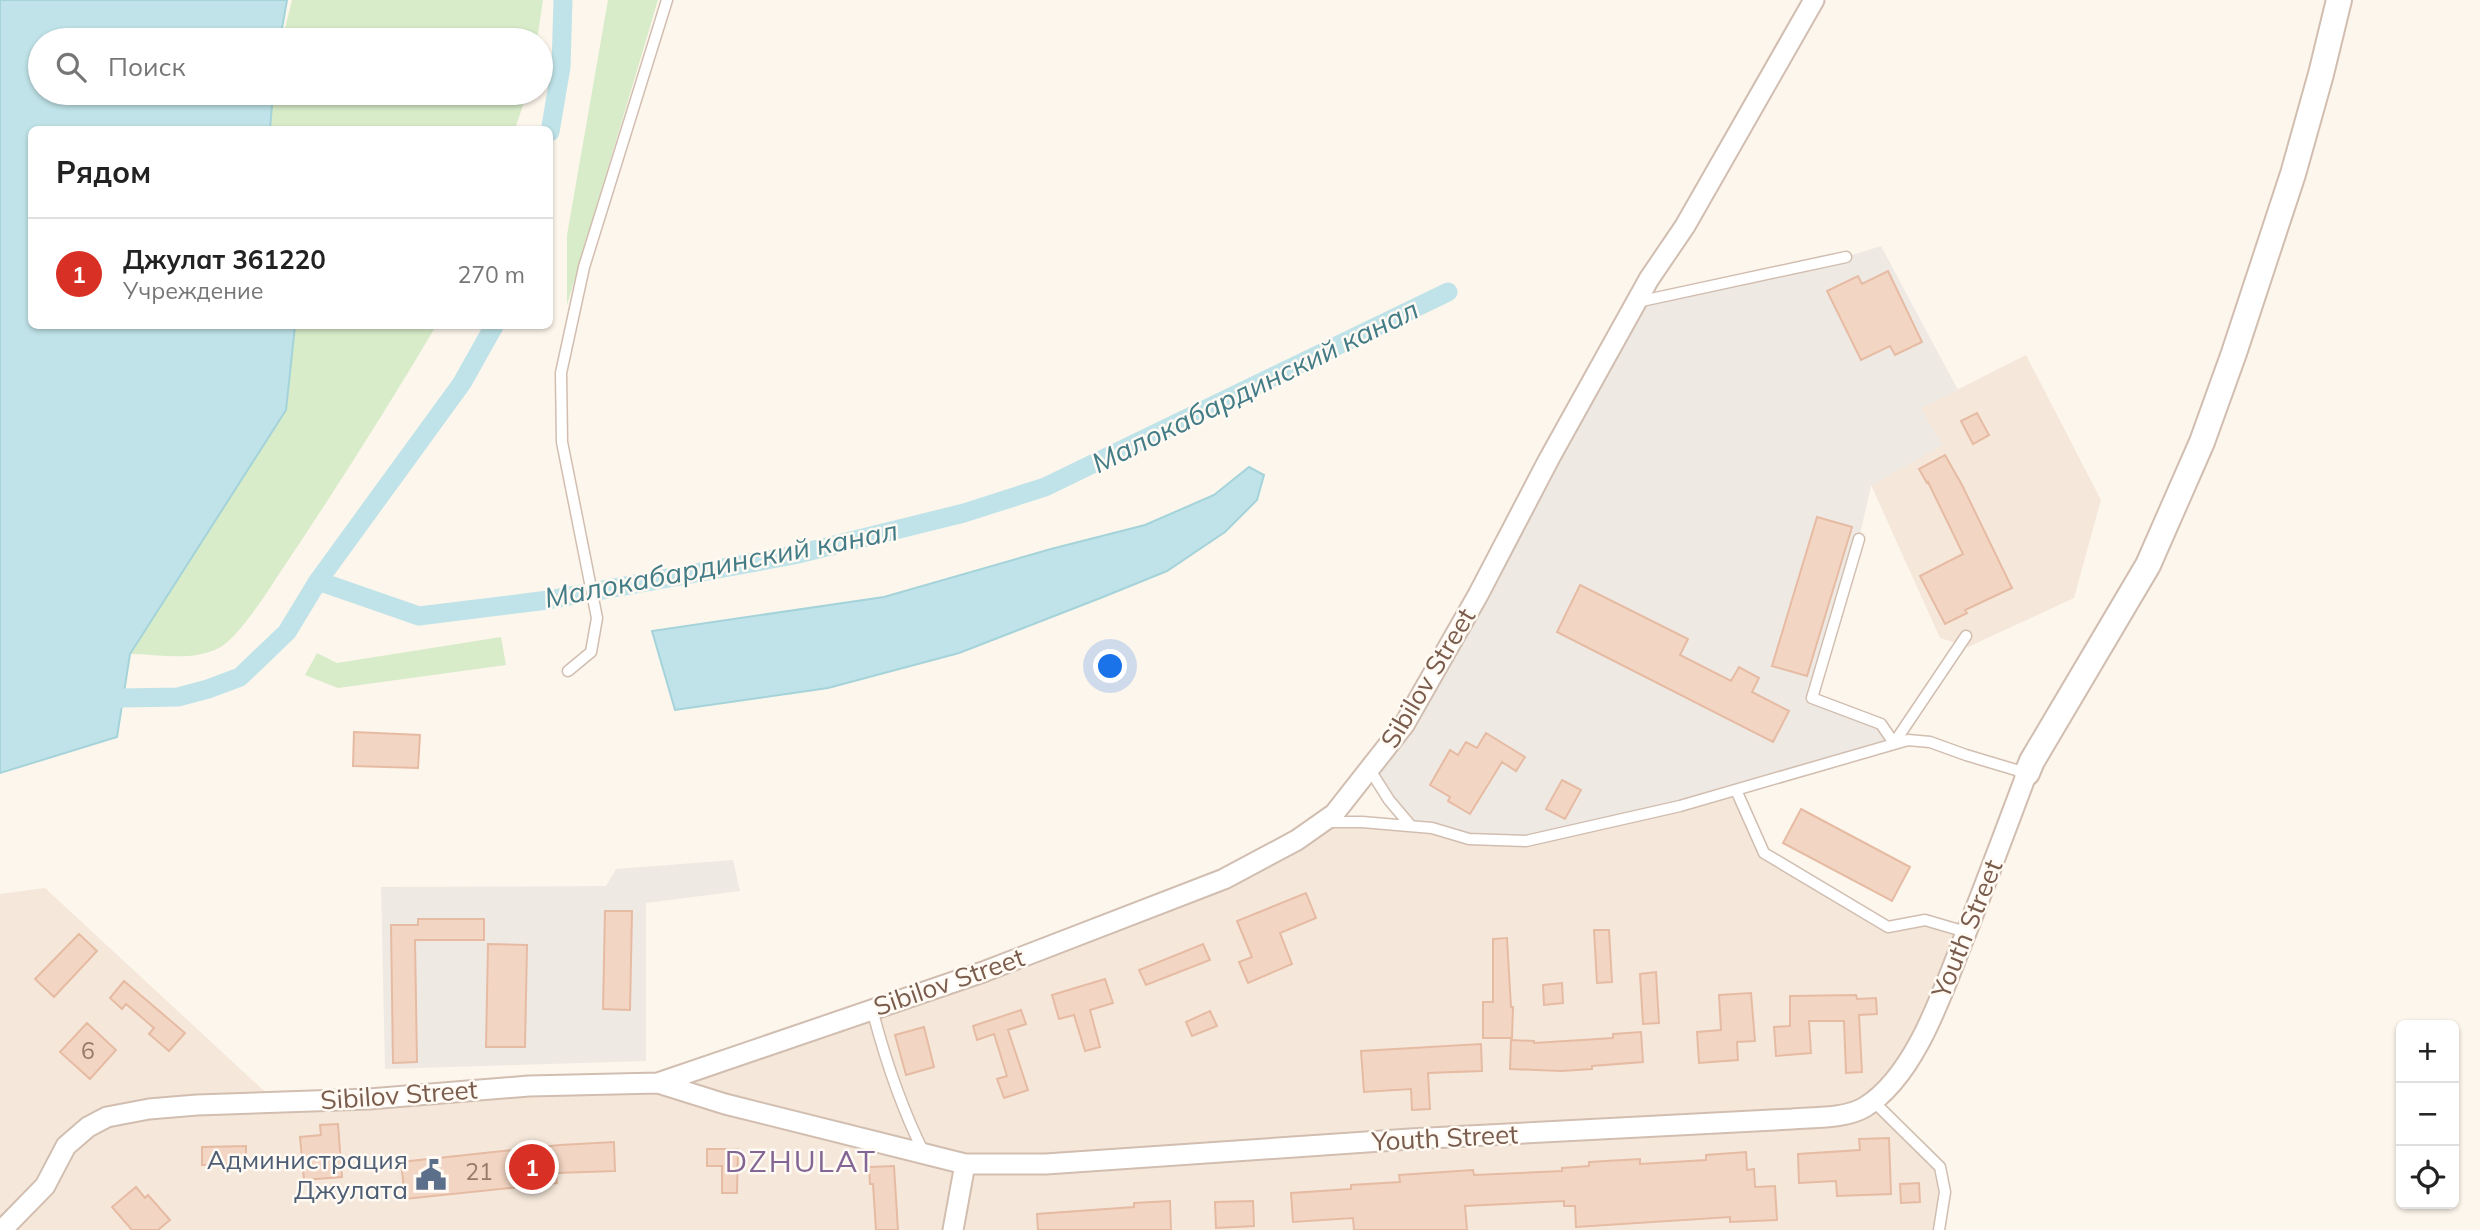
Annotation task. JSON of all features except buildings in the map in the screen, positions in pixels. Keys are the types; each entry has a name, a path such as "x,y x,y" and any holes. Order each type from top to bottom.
{"street":[{"name":"Sibilov Street","path":"2,1230 46,1186 66,1146 88,1127 107,1118 149,1109 197,1105 369,1099 529,1086 658,1083 983,972 1224,879 1297,840 1334,814 1404,725 1478,595 1636,302 1685,226 1814,0"},
{"path":"2027,773 2148,565 2202,442 2293,174 2322,74 2339,0"},
{"name":"Youth Street","path":"658,1083 725,1104 965,1164 1046,1164 1410,1139 1846,1114 1873,1101 1914,1051 1935,1011 2027,773"},
{"path":"953,1230 965,1164"}],"lane":[{"path":"568,671 591,652 597,618 562,442 561,373 584,267 667,0"},
{"path":"1636,302 1846,257"},
{"path":"1859,539 1812,698 1881,724 1894,743"},
{"path":"1894,743 1966,636"},
{"path":"1322,822 1411,826 1432,828 1469,839 1526,841 1680,806 1908,740 1930,741 2027,773"},
{"path":"1370,770 1389,800 1411,826"},
{"path":"1736,790 1764,853 1888,927 1924,920 1966,932"},
{"path":"872,1009 904,1114 924,1154"},
{"path":"1873,1101 1940,1167 1945,1192 1939,1230"}],"shaded area":[{"path":"1881,246 1958,390 1921,408 1942,445 1871,486 1859,539 1812,698 1881,724 1894,743 1526,841 1469,839 1411,826 1370,770 1636,302 1846,257"},
{"path":"2026,355 2101,500 2074,598 1968,647 1940,638 1871,485 1941,445 1921,408"},
{"path":"1736,790 1764,853 1888,927 1925,920 1966,932 1935,1011 1873,1101 1940,1167 1945,1192 1939,1230 0,1230 0,894 45,888 276,1102 658,1083 1123,919 1322,822 1432,828"},
{"path":"733,860 740,891 646,903 646,1061 385,1069 381,887 606,886 616,869"}],"green space":[{"path":"292,0 543,0 539,28 285,28"},
{"path":"608,0 658,0 567,305 567,235"},
{"path":"272,105 523,105 516,126 270,126"},
{"path":"295,329 434,329 324,506 264,598 236,633 219,648 197,655 130,654 286,410"},
{"path":"501,637 506,665 338,688 305,675 317,653 337,663"}],"water":[{"path":"0,0 287,0 282,28 28,28 28,105 272,105 270,126 28,126 28,329 295,329 286,410 130,654 117,737 0,773"},
{"path":"1249,467 1264,475 1257,500 1225,532 1167,571 959,653 828,688 675,710 652,631 884,597 1145,525 1214,495"}],"waterway":[{"path":"551,126 561,67 563,0"},
{"name":"Малокабардинский канал","path":"98,702 123,698 178,697 240,677 287,632 318,581 419,616 548,600 794,555 964,513 1045,487 1448,292"},
{"path":"318,581 462,383 492,329"}],"place":[{"name":"Джулат 361220","path":"532,1167"},
{"name":"Администрация Джулата","path":"431,1175"}],"district":[{"name":"DZHULAT","path":"801,1162"}]}
